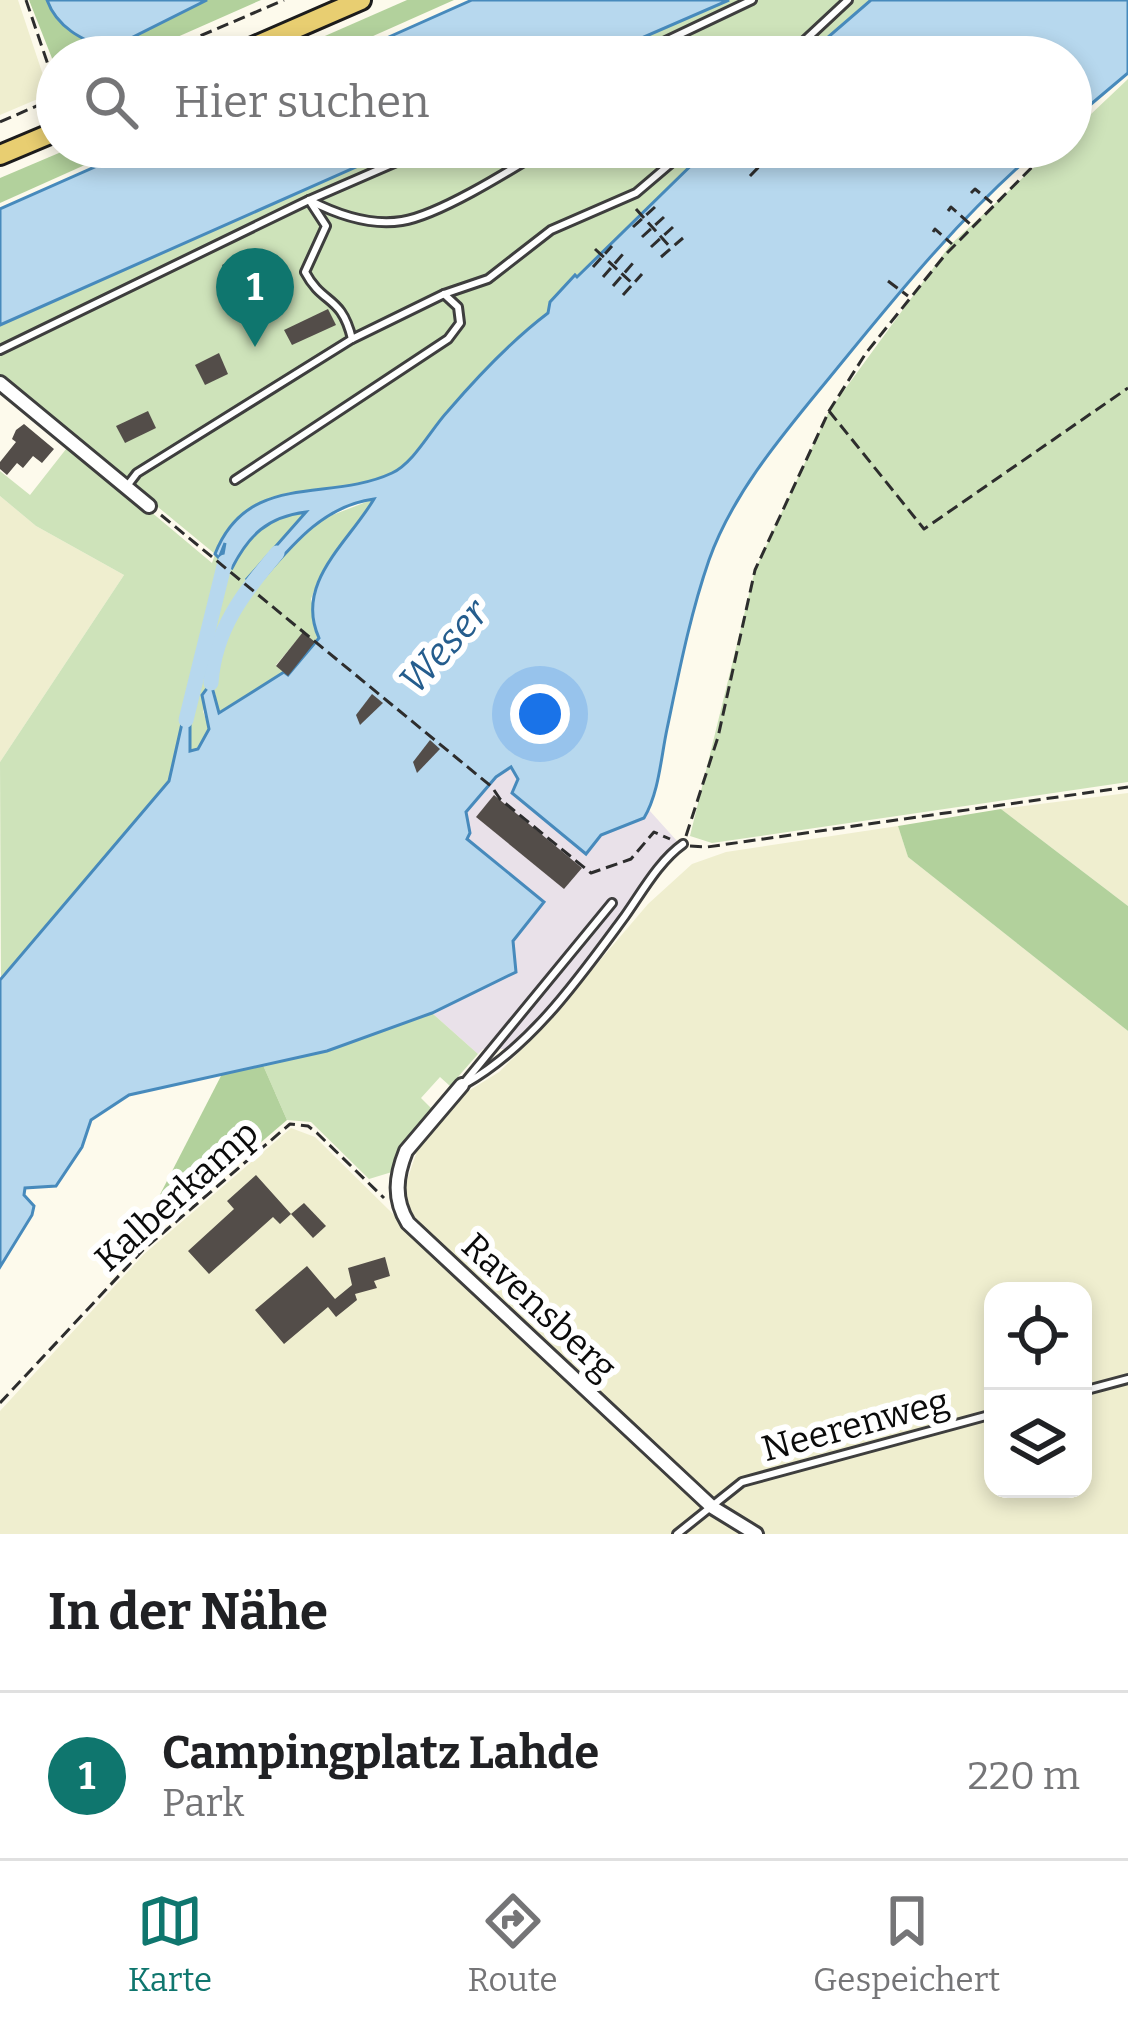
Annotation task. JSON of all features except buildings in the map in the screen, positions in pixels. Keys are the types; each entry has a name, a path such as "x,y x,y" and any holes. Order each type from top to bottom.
{"main road":[{"path":"278,36 361,0"},
{"path":"0,155 36,140"}],"street":[{"path":"0,382 149,506"},
{"path":"399,1202 397,1178 406,1151 462,1085"},
{"name":"Ravensberg","path":"399,1202 408,1223 712,1507 756,1534"}],"lane":[{"path":"676,36 752,0"},
{"path":"809,36 848,0"},
{"path":"0,350 382,168"},
{"path":"309,200 340,215 401,221 509,168"},
{"path":"127,487 137,473 352,339 444,293 488,279 551,230 636,193 665,168"},
{"path":"309,200 326,226 305,272 315,290 336,301 352,339"},
{"path":"235,480 448,339 460,323 458,308 444,293"},
{"path":"462,1085 501,1061 544,1017 589,965 662,864 683,844"},
{"path":"462,1085 612,903"},
{"path":"1092,1388 1128,1378"},
{"name":"Neerenweg","path":"677,1534 742,1483 984,1416"}],"path":[{"path":"26,0 38,36"},
{"path":"200,36 284,0"},
{"path":"0,122 36,104"},
{"path":"750,176 758,168"},
{"path":"683,844 718,736 755,570 829,411 910,297 971,226 1031,168"},
{"path":"975,189 993,204"},
{"path":"633,226 655,207"},
{"path":"951,208 971,226"},
{"path":"636,209 671,248"},
{"path":"642,237 664,217"},
{"path":"651,248 674,227"},
{"path":"935,229 953,246"},
{"path":"661,257 683,238"},
{"path":"593,267 612,246"},
{"path":"595,250 633,284"},
{"path":"602,277 623,254"},
{"path":"613,286 633,263"},
{"path":"623,295 642,274"},
{"path":"888,281 910,297"},
{"path":"829,411 924,529 1128,388"},
{"path":"149,506 591,873 631,859 654,832 706,847 1128,788"},
{"name":"Kalberkamp","path":"0,1403 143,1250 290,1124 308,1126 382,1198 399,1202"}],"shaded area":[{"path":"511,767 518,779 513,793 585,853 601,835 644,818 649,810 677,841 542,1014 505,1049 483,1049 478,1054 432,1013 516,972 513,941 543,903 466,838 470,833 465,813"}],"green space":[{"path":"0,0 18,0 36,54 36,100 0,115"},
{"path":"29,0 47,0 51,11 87,36 43,36"},
{"path":"207,0 261,0 180,36 135,36"},
{"path":"407,0 454,0 373,36 325,36"},
{"path":"729,0 871,0 829,36 646,36"},
{"path":"1128,79 1128,782 712,843 690,836 755,570 829,411 950,245 1033,168 1092,168 1092,113"},
{"path":"36,163 36,168 78,168 0,203 0,178"},
{"path":"354,168 689,168 574,276 550,301 548,313 475,379 399,471 358,484 287,493 243,514 223,543 232,568 253,535 270,523 307,512 273,550 282,557 322,519 374,499 318,580 311,599 319,638 315,642 303,633 276,665 284,672 219,714 214,687 203,711 209,729 198,750 189,751 190,722 169,781 1,978 0,762 124,575 36,526 0,496 0,471 30,495 70,444 212,563 215,554 0,377 0,325"},
{"path":"0,496 36,526 124,575 0,762"},
{"path":"1128,793 1128,906 1001,809"},
{"path":"1001,809 1128,906 1128,1031 908,857 898,826"},
{"path":"898,826 908,857 1128,1031 1128,1534 0,1534 0,1411 144,1254 291,1128 315,1137 461,1281 471,1273 422,1229 409,1209 404,1189 417,1151 462,1095 499,1072 538,1033 648,904 692,864 726,852"},
{"path":"432,1013 478,1054 450,1086 440,1077 421,1098 431,1108 392,1172 369,1179 311,1122 287,1120 263,1065 327,1051"},
{"path":"263,1065 287,1120 160,1229 150,1214 222,1074"}],"water":[{"path":"47,0 207,0 135,36 79,36 51,10"},
{"path":"472,0 729,0 646,36 391,36"},
{"path":"871,0 1128,0 1128,73 1092,103 1092,36 829,36"},
{"path":"93,168 354,168 0,325 0,209"},
{"name":"Weser","path":"689,168 1018,168 905,286 778,441 732,510 696,602 656,786 644,818 601,835 586,854 512,793 518,779 511,767 466,812 467,839 544,902 513,941 516,972 432,1013 327,1051 129,1095 91,1120 82,1147 56,1186 25,1188 24,1195 34,1206 32,1215 0,1267 0,980 169,781 183,719 190,721 190,751 198,749 209,729 202,695 211,683 219,713 284,672 288,675 319,638 313,599 319,581 374,499 322,520 255,588 280,556 273,551 246,580 306,512 261,529 232,568 222,560 225,543 219,558 215,554 229,528 269,499 367,482 400,468 483,372 548,313 550,302"}],"waterway":[{"path":"211,683 225,629 277,553"},
{"path":"186,720 225,562"}],"place":[{"name":"Campingplatz Lahde","path":"255,347"}]}
